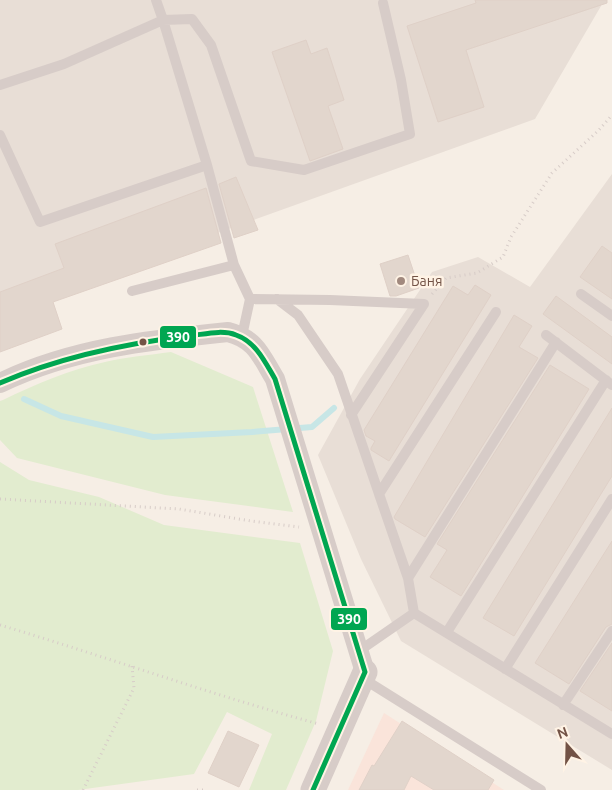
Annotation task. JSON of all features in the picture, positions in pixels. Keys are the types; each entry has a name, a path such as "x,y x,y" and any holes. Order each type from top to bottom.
{"street":[{"path":"0,383 55,361 97,349 134,342 228,332 242,336 254,345 275,379 362,667 340,729 314,790"}],"lane":[{"path":"156,0 207,165 234,265 250,299 242,336"},
{"path":"0,85 64,64 163,20 192,19 212,45 251,160 304,170 410,134 401,80 382,1 394,0"},
{"path":"0,135 40,222 207,165"},
{"path":"132,290 234,265"},
{"path":"580,294 612,316"},
{"path":"250,299 424,304"},
{"path":"277,300 298,315 338,374 408,578 414,613"},
{"path":"351,415 424,304"},
{"path":"379,494 496,312"},
{"path":"447,632 609,382 546,335"},
{"path":"408,578 556,342"},
{"path":"505,669 612,499"},
{"path":"414,613 612,734"},
{"path":"414,613 362,667 541,790"},
{"path":"563,704 612,631"}],"path":[{"path":"424,304 446,278 477,273 503,257 511,236 552,173 612,116"},
{"path":"0,499 179,509 322,530"},
{"path":"0,625 261,708 340,729"},
{"path":"83,790 134,688 132,666"},
{"path":"197,790 204,790"}],"shaded area":[{"path":"0,0 599,0 601,6 535,119 0,311"},
{"path":"612,174 612,770 401,641 361,559 318,455 360,379 432,272 478,257 530,287"},
{"path":"384,713 504,790 348,790"}],"green space":[{"path":"171,352 253,387 293,512 165,495 17,458 0,440 0,401 53,378 92,365"},
{"path":"0,462 29,480 99,497 164,525 300,543 333,651 316,721 286,790 249,790 272,734 227,712 194,774 78,790 0,790"}],"building":[{"path":"475,0 607,0 607,3 466,50 484,107 438,122 407,26 476,3"},
{"path":"306,40 311,54 327,48 344,100 328,106 343,149 310,161 272,52"},
{"path":"236,177 258,230 234,238 219,184"},
{"path":"206,188 221,243 53,302 62,329 0,352 0,292 64,268 55,244"},
{"path":"602,246 612,253 612,299 580,277"},
{"name":"Баня","path":"408,255 419,288 396,296 390,296 380,264"},
{"path":"475,285 491,295 389,461 371,450 375,441 366,436 364,430 453,286 468,295"},
{"path":"556,296 612,337 612,364 543,314"},
{"path":"514,315 532,326 519,347 538,358 425,537 394,517"},
{"path":"550,365 589,389 461,596 430,577 447,550 437,544"},
{"path":"612,408 612,476 514,636 483,618"},
{"path":"612,541 612,624 606,627 569,684 535,663"},
{"path":"612,643 612,711 580,691"},
{"path":"402,721 494,780 488,790 434,790 411,776 404,790 359,790 372,765 374,766"},
{"path":"228,731 259,745 239,787 208,773"}],"waterway":[{"path":"24,399 61,416 153,437 312,427 334,408"}],"transit line":[{"name":"390","path":"0,383 45,366 92,353 139,343 212,333 224,332 243,338 264,359 275,379 365,672 313,790"}],"place":[{"name":"Баня","path":"401,281"}]}
